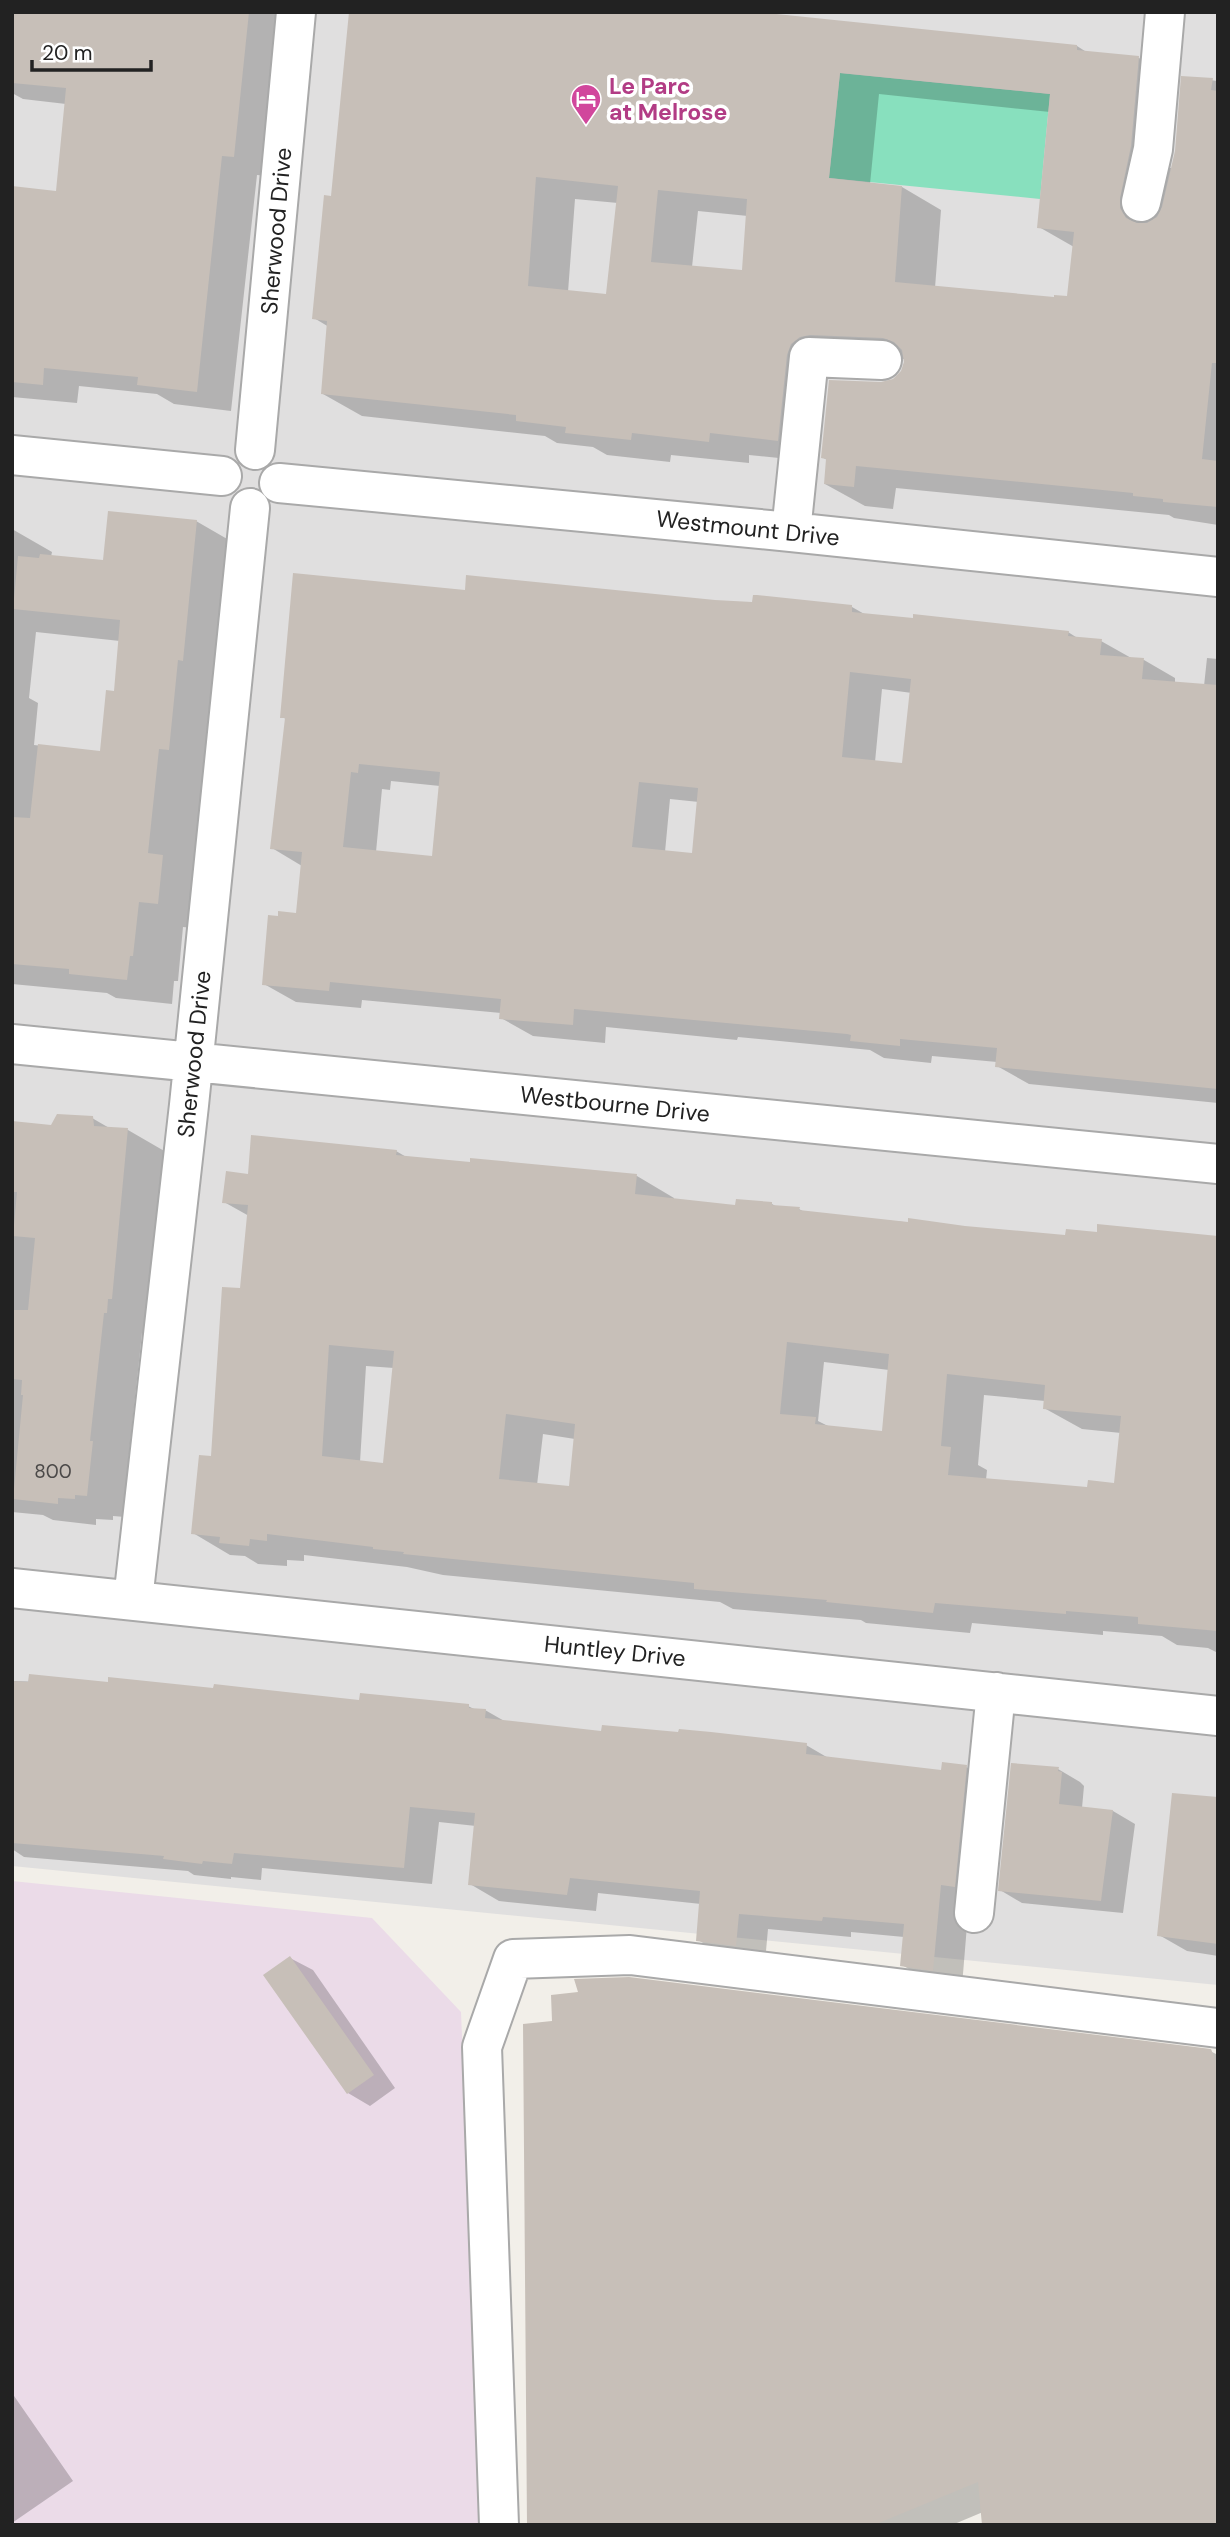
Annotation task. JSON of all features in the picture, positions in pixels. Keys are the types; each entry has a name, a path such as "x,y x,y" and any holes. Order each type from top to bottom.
{"street":[{"name":"Sherwood Drive","path":"255,450 296,12"},
{"path":"1142,202 1153,149 1165,12"},
{"path":"791,532 809,357 882,360"},
{"path":"255,450 271,459 279,474 279,483 272,498 258,507 250,508 229,498 222,484 222,476 223,468 233,456 255,450"},
{"path":"12,455 222,476"},
{"name":"Westmount Drive","path":"279,483 791,532 1218,577"},
{"name":"Sherwood Drive","path":"134,1600 250,508"},
{"name":"Westbourne Drive","path":"12,1044 1218,1164"},
{"name":"Huntley Drive","path":"12,1588 1218,1716"},
{"path":"974,1913 996,1692"},
{"path":"499,2525 482,2047 513,1959 629,1955 1218,2028"}],"shaded area":[{"path":"12,12 1218,12 1218,1985 12,1866"},
{"path":"12,1881 372,1918 461,2012 482,2525 12,2525"}],"green space":[{"path":"840,73 1050,94 1040,199 829,178"}],"building":[{"path":"12,12 249,12 234,157 222,156 197,392 137,385 138,377 44,368 43,385 12,382 12,186 56,191 66,88 12,83"},
{"path":"349,12 756,12 1077,45 1077,50 1139,56 1131,146 1120,198 1120,208 1126,218 1137,223 1147,223 1157,217 1162,207 1175,151 1181,76 1213,78 1211,90 1218,91 1218,363 1212,363 1202,459 1218,461 1218,507 1163,502 1163,499 1133,496 1133,493 856,466 854,487 824,484 826,459 821,458 829,380 881,382 893,379 901,371 904,362 902,350 894,342 883,338 810,335 800,337 791,344 787,355 778,441 710,433 709,442 632,433 631,440 565,433 566,427 516,421 516,415 321,394 327,321 312,319 324,195 331,196","holes":["840,73 1050,94 1037,228 1074,232 1067,296 895,282 902,186 829,178","536,177 618,186 606,294 528,286","658,190 747,199 742,270 651,262"]},
{"path":"108,511 197,520 183,661 178,660 169,750 159,749 148,853 163,855 158,904 139,902 133,956 130,956 127,980 69,974 69,969 12,964 12,817 30,818 38,744 100,751 106,690 114,691 120,620 13,609 18,556 39,558 40,554 103,560"},
{"path":"293,573 465,590 466,575 715,600 752,602 753,595 757,595 852,605 852,612 913,618 913,614 1069,631 1068,636 1102,639 1100,655 1144,658 1142,679 1218,685 1218,1089 995,1067 997,1048 900,1039 900,1046 850,1041 851,1035 847,1034 574,1009 573,1025 499,1019 501,999 330,982 329,991 262,985 268,915 278,916 278,911 296,913 302,852 270,849 285,718 280,718","holes":["850,672 911,679 902,763 842,757","359,764 440,772 432,856 343,847 351,772 358,773","639,782 698,788 692,853 632,847"]},
{"path":"57,1114 93,1116 94,1126 128,1128 112,1299 108,1299 107,1313 104,1313 90,1441 93,1441 87,1496 75,1495 75,1499 58,1498 58,1504 13,1499 23,1395 22,1380 12,1379 12,1310 28,1310 35,1238 13,1236 17,1192 12,1192 12,1121 51,1125"},
{"path":"251,1135 397,1150 396,1155 470,1162 470,1158 637,1174 635,1194 735,1205 736,1199 772,1202 772,1205 800,1207 799,1210 908,1222 908,1218 1065,1235 1066,1229 1097,1232 1097,1224 1218,1236 1218,1631 1138,1624 1138,1617 1066,1611 1066,1614 935,1603 933,1613 826,1602 827,1600 694,1589 694,1583 403,1554 404,1552 373,1547 267,1534 267,1541 250,1539 249,1546 219,1543 220,1537 191,1534 199,1455 211,1456 222,1287 240,1288 248,1205 222,1203 226,1171 248,1174","holes":["787,1342 889,1354 882,1431 815,1424 816,1417 780,1414","329,1345 394,1351 383,1463 322,1456","947,1374 1045,1385 1043,1409 1121,1416 1114,1483 1088,1480 1087,1487 948,1475 951,1447 941,1446","506,1414 575,1424 569,1486 499,1479"]},
{"path":"29,1674 108,1682 108,1677 213,1688 214,1684 359,1700 360,1693 469,1704 469,1708 486,1709 485,1718 601,1731 602,1725 678,1732 679,1729 711,1732 807,1743 806,1754 941,1770 942,1762 967,1765 955,1887 941,1885 933,1971 900,1966 904,1924 739,1914 736,1946 696,1941 700,1891 570,1878 567,1895 468,1885 475,1813 410,1807 404,1868 234,1853 232,1864 203,1861 202,1864 163,1859 164,1856 12,1843 12,1681 28,1682"},
{"path":"1011,1763 1059,1767 1058,1771 1062,1772 1059,1804 1113,1810 1101,1901 998,1891"},
{"path":"1172,1793 1218,1797 1218,1944 1157,1936"},
{"path":"290,1956 374,2075 347,2094 263,1975"},
{"path":"629,1977 1211,2049 1218,2067 1218,2525 982,2525 978,2482 874,2525 527,2525 523,2024 552,2021 551,1995 578,1992 574,1979"}],"place":[{"name":"Le Parc at Melrose","path":"586,126"}]}
